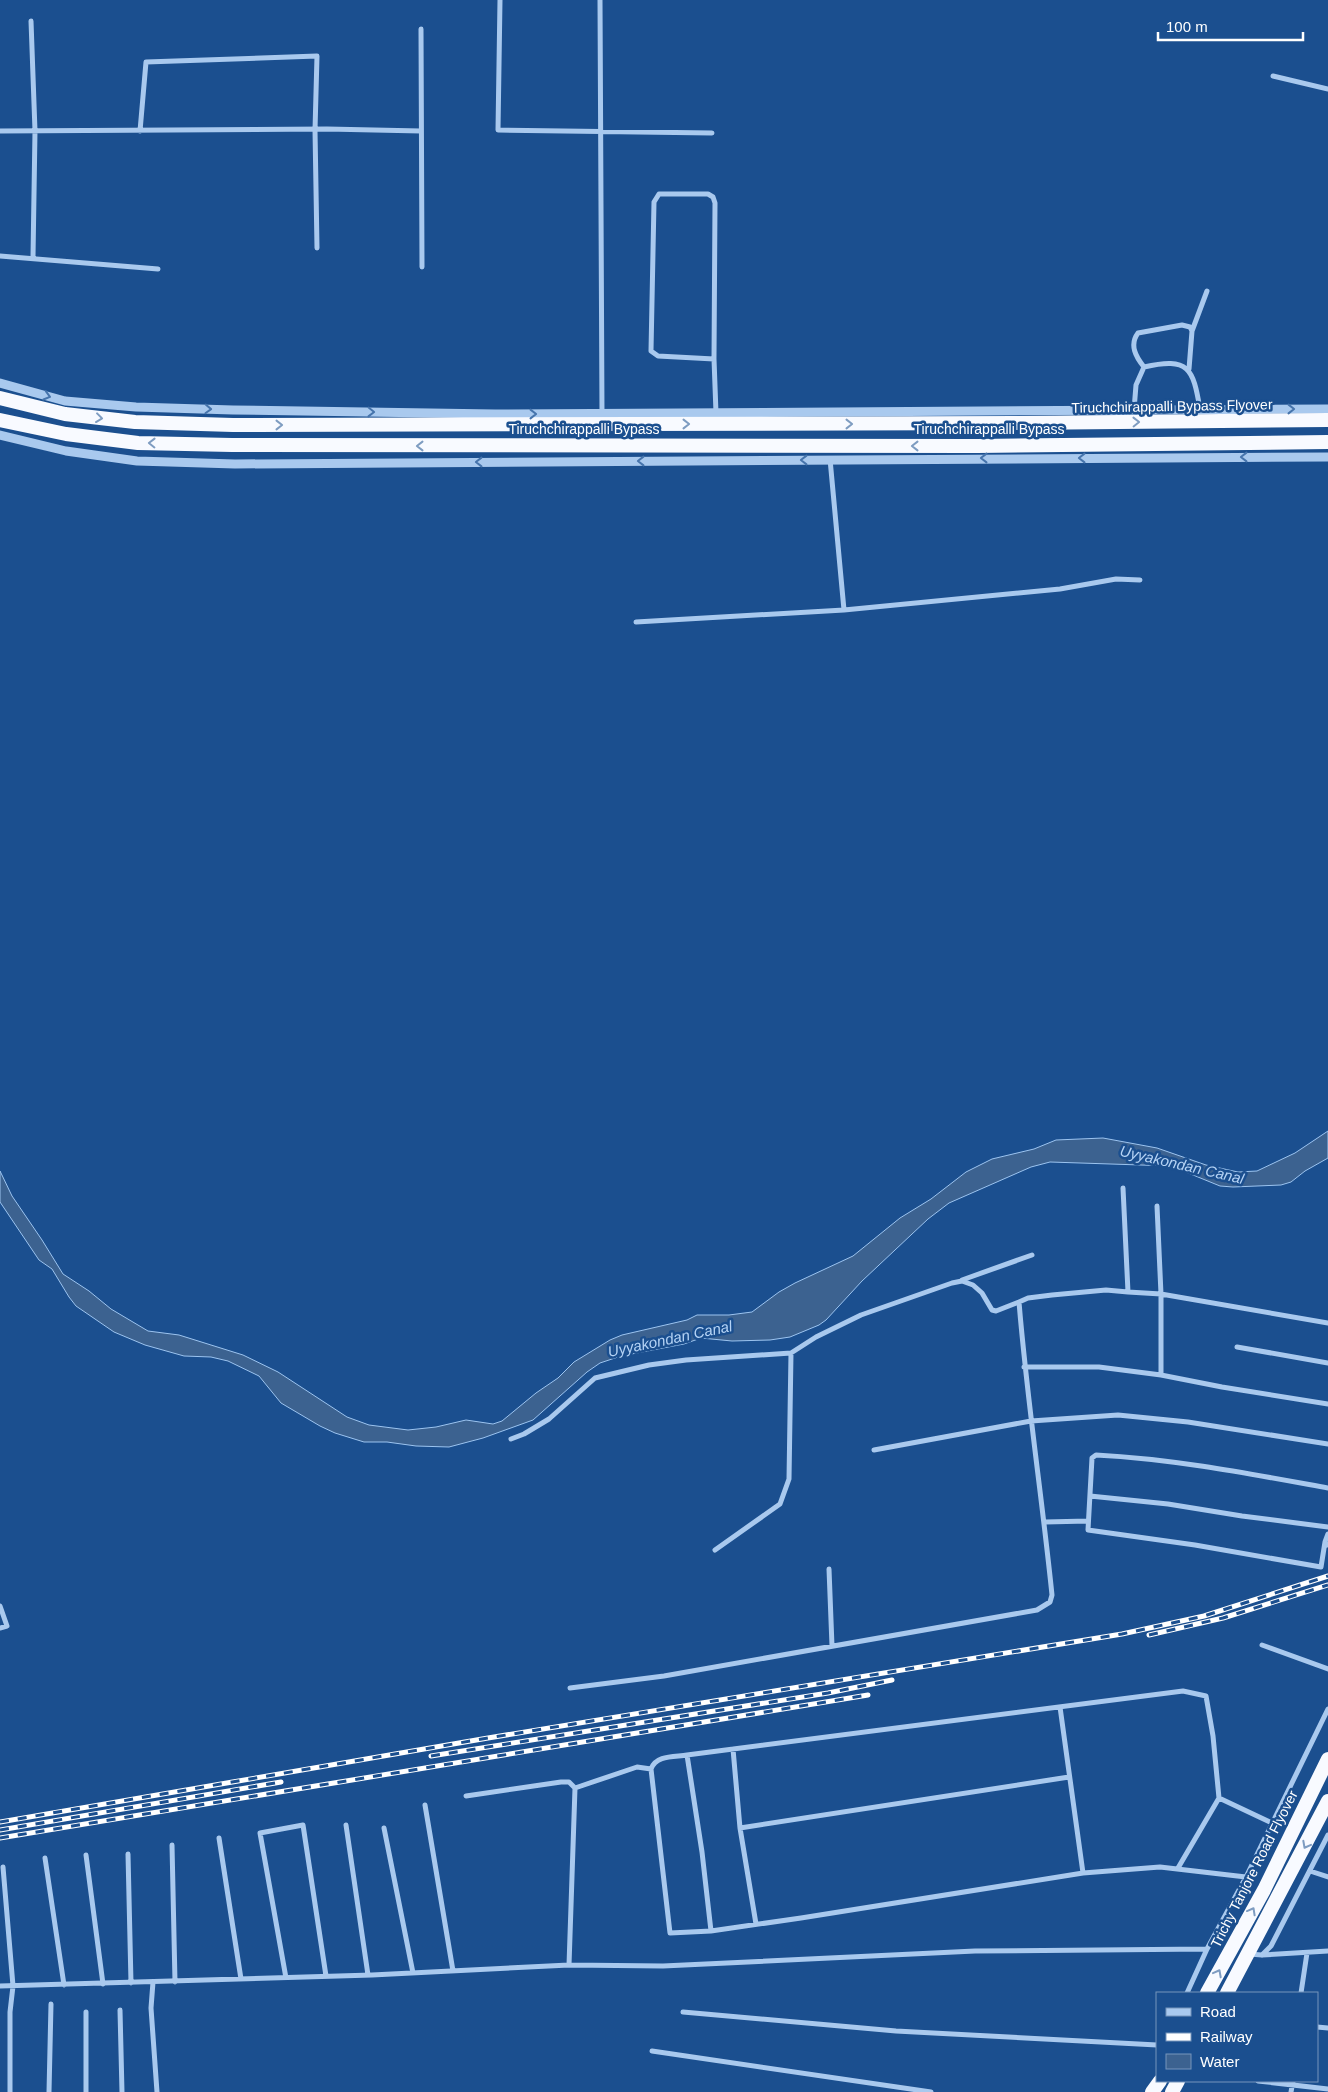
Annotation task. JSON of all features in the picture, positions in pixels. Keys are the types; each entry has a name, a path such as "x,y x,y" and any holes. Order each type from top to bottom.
{"highway":[{"name":"Tiruchchirappalli Bypass","path":"0,398 65,414 135,422 233,425 1017,423"},
{"path":"1017,423 1032,411"},
{"name":"Tiruchchirappalli Bypass","path":"0,420 66,434 138,443 232,446 1328,442"},
{"name":"Tiruchchirappalli Bypass Flyover","path":"1017,423 1328,420"},
{"name":"Trichy Tanjore Road Flyover","path":"1209,1992 1264,1890 1328,1759"},
{"path":"1228,1992 1255,1955 1264,1925 1328,1801"}],"street":[{"path":"500,0 498,130 712,133"},
{"path":"600,0 602,414"},
{"path":"31,21 35,131 33,257"},
{"path":"421,29 422,267"},
{"path":"140,131 146,62 317,56 315,130 317,248"},
{"path":"1272,76 1328,89"},
{"path":"0,130 421,131"},
{"path":"714,359 658,356 650,351 654,202 659,194 708,194 713,197 715,204 714,359 716,413"},
{"path":"0,256 33,257 158,269"},
{"path":"1200,409 1195,379 1189,369 1192,331 1208,291"},
{"path":"1144,367 1137,358 1134,346 1134,338 1138,333 1182,325 1190,327 1192,331"},
{"path":"1144,367 1171,363 1189,369"},
{"path":"1134,410 1136,385 1144,367"},
{"path":"0,383 65,401 136,407 602,414 1328,409"},
{"path":"0,435 66,451 137,460 216,463 1328,457"},
{"path":"830,459 844,610"},
{"path":"636,622 844,610 1060,589 1116,579 1140,580"},
{"path":"1123,1188 1128,1292"},
{"path":"1157,1206 1161,1294 1161,1375"},
{"path":"511,1439 524,1434 549,1419 595,1378 649,1365 791,1353 816,1337 861,1315 1032,1255"},
{"path":"962,1281 973,1285 982,1293 992,1310 996,1311 1028,1298 1106,1290 1161,1294 1278,1316 1328,1322"},
{"path":"570,1688 664,1676 832,1646 1044,1607 1050,1602 1052,1595 1045,1522 1024,1367 1018,1302"},
{"path":"1237,1347 1328,1363"},
{"path":"715,1550 780,1504 786,1492 790,1479 791,1353"},
{"path":"1024,1367 1099,1367 1161,1375 1328,1404"},
{"path":"874,1450 1032,1421 1118,1415 1188,1422 1328,1444"},
{"path":"1328,1488 1232,1470 1131,1457 1096,1455 1092,1458 1088,1520 1089,1532 1195,1545 1321,1567 1328,1534"},
{"path":"1090,1496 1168,1504 1328,1527"},
{"path":"1045,1522 1088,1520"},
{"path":"829,1569 832,1646"},
{"path":"0,1606 7,1626 0,1628"},
{"path":"1262,1645 1328,1669"},
{"path":"1178,1868 1219,1798 1214,1736 1206,1696 1183,1691 659,1759 653,1763 651,1769 670,1933 711,1931 819,1916 996,1885 1083,1873 1160,1867 1246,1877"},
{"path":"1060,1707 1083,1873"},
{"path":"1187,1992 1328,1709"},
{"path":"733,1749 740,1828 756,1924"},
{"path":"687,1755 702,1852 711,1931"},
{"path":"575,1788 637,1767 651,1769"},
{"path":"740,1828 1069,1777"},
{"path":"466,1796 561,1782 569,1782 575,1788 569,1965"},
{"path":"1219,1798 1272,1823"},
{"path":"425,1806 453,1971"},
{"path":"286,1978 260,1833 303,1825 326,1976"},
{"path":"346,1825 368,1975"},
{"path":"384,1828 413,1973"},
{"path":"1255,1955 1272,1946 1328,1835"},
{"path":"219,1838 241,1979"},
{"path":"172,1844 175,1982"},
{"path":"128,1854 131,1983"},
{"path":"86,1855 103,1984"},
{"path":"45,1858 64,1985"},
{"path":"3,1867 13,1986 10,2012 10,2092"},
{"path":"1310,1871 1328,1878"},
{"path":"0,1986 368,1975 569,1965 663,1966 975,1951 1208,1949"},
{"path":"1255,1955 1328,1951"},
{"path":"1301,1992 1307,1953"},
{"path":"153,1982 151,2008 157,2092"},
{"path":"49,2092 51,2004"},
{"path":"120,2010 122,2092"},
{"path":"86,2012 86,2092"},
{"path":"683,2012 896,2031 1156,2045"},
{"path":"652,2052 931,2092"},
{"path":"1276,2082 1328,2089"},
{"path":"1291,2092 1293,2083"}],"water":[{"name":"Uyyakondan Canal","path":"1328,1131 1328,1158 1305,1171 1291,1182 1281,1185 1220,1186 1171,1166 1050,1162 1031,1167 949,1203 928,1219 862,1281 826,1320 819,1325 790,1337 770,1340 732,1341 701,1338 684,1344 621,1356 600,1363 587,1372 533,1420 483,1438 449,1447 364,1442 335,1433 281,1403 259,1376 228,1361 211,1357 184,1356 145,1345 114,1332 76,1306 52,1269 39,1260 0,1202 0,1171 12,1196 63,1274 89,1291 111,1309 148,1331 179,1335 243,1355 278,1372 347,1417 369,1425 408,1430 436,1427 466,1420 493,1424 502,1421 536,1393 558,1378 574,1362 610,1340 622,1335 687,1320 697,1315 729,1315 752,1312 795,1283 853,1256 900,1218 931,1199 966,1172 992,1159 1034,1149 1056,1140 1103,1138 1157,1148 1206,1165 1238,1172 1257,1171 1295,1153"}],"railway":[{"path":"0,1822 488,1738 1122,1634 1204,1616 1328,1576"},
{"path":"1149,1635 1223,1618 1328,1585"},
{"path":"431,1756 828,1693 892,1680"},
{"path":"0,1838 868,1695"},
{"path":"0,1830 281,1782"}]}
